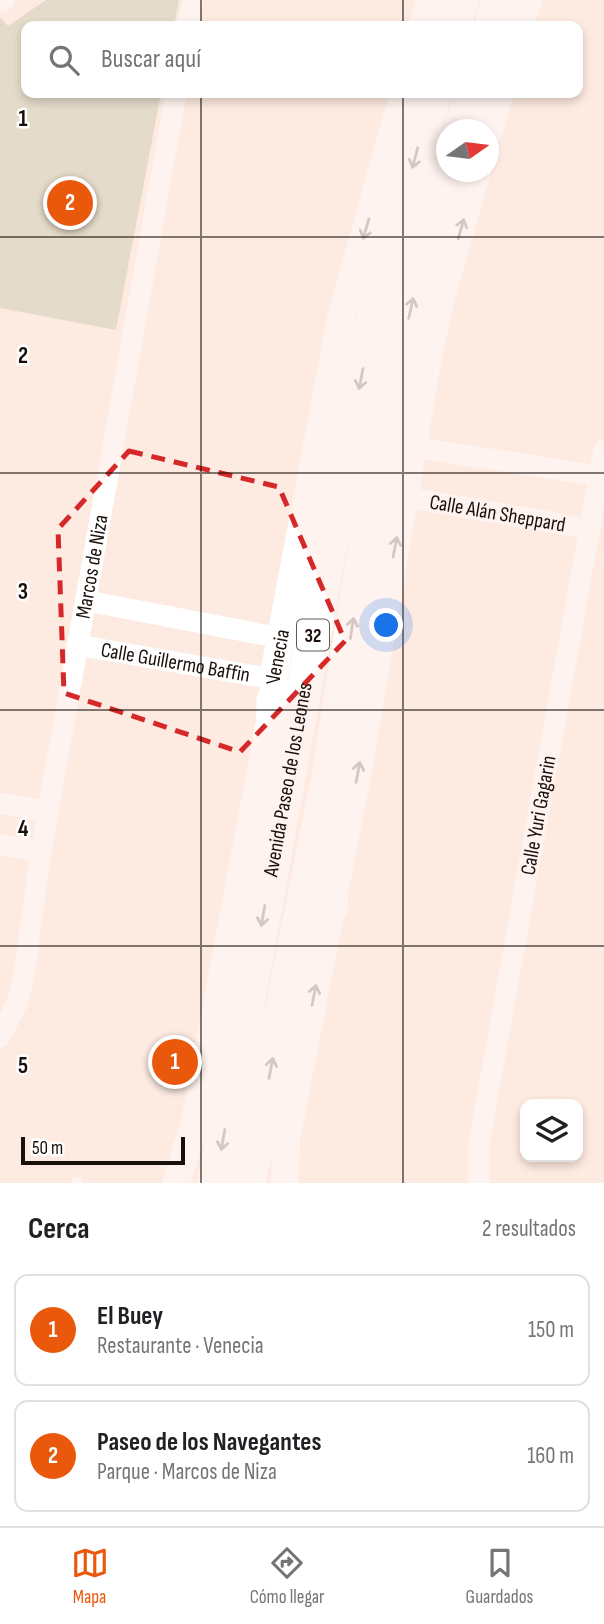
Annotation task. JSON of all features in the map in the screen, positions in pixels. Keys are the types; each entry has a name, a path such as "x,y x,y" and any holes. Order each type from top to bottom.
{"main road":[{"path":"455,21 461,0"},
{"path":"493,21 499,0"},
{"name":"Avenida Paseo de los Leones","path":"223,1182 269,882 370,334 433,98"},
{"path":"464,119 471,98"},
{"name":"Avenida Paseo de los Leones","path":"223,1182 328,779 389,400 423,256 445,182"},
{"path":"331,907 328,779 380,628"},
{"path":"269,882 274,690"}],"street":[{"path":"189,21 193,0"},
{"path":"424,21 430,0"},
{"path":"522,21 528,0"},
{"name":"Marcos de Niza","path":"0,1037 17,1003 23,981 41,852 87,601 132,326 175,98"},
{"name":"Venecia","path":"176,1183 194,1127 342,314 403,98"},
{"path":"492,119 498,98"},
{"path":"285,1183 286,1139 359,765 380,628 441,297 474,182"},
{"path":"415,447 598,476"},
{"name":"Calle Yuri Gagarin","path":"478,1183 480,1143 604,449"},
{"name":"Calle Alán Sheppard","path":"405,497 590,529"},
{"name":"Calle Guillermo Baffin","path":"87,601 281,638"},
{"name":"Calle Guillermo Baffin","path":"77,645 274,690"},
{"path":"0,803 49,811"},
{"path":"0,845 41,852"}],"highlighted area":[{"path":"129,451 279,487 345,641 240,752 64,693 58,529"}],"green space":[{"path":"46,0 179,0 175,21 21,21 21,98 160,98 116,330 0,308 0,17 8,26"}],"place":[{"name":"Paseo de los Navegantes","path":"70,203"},
{"name":"El Buey","path":"175,1062"}]}
